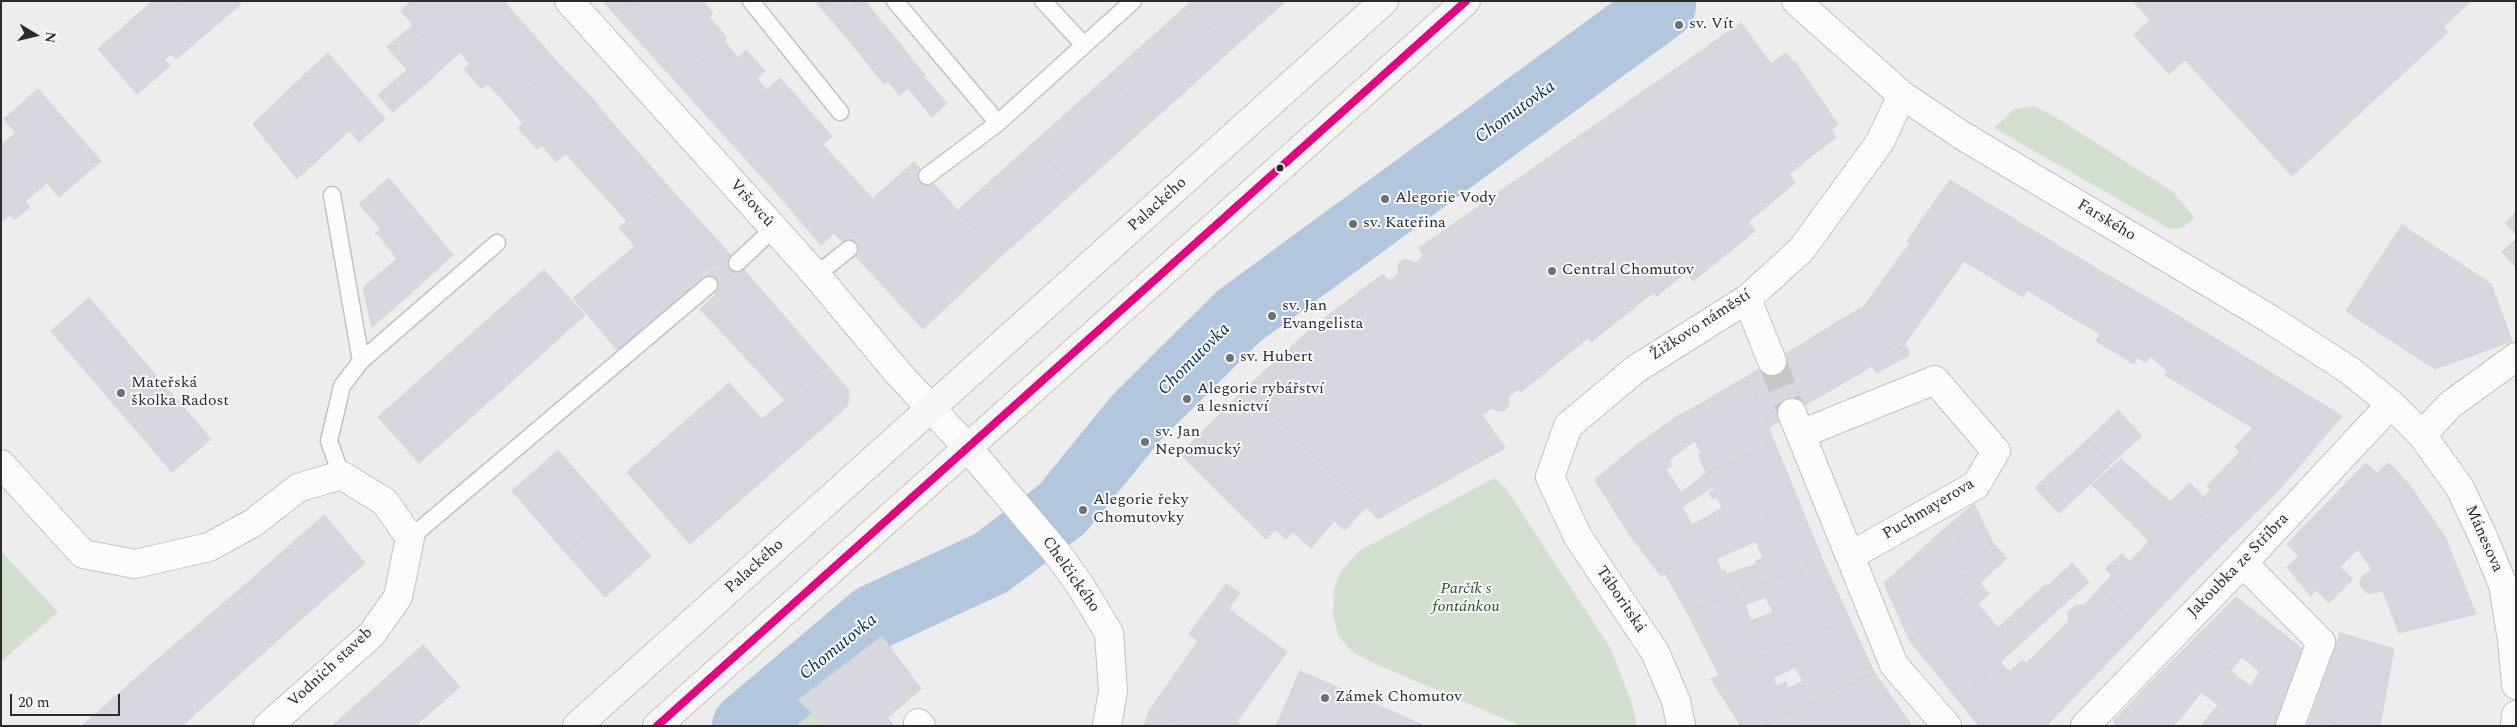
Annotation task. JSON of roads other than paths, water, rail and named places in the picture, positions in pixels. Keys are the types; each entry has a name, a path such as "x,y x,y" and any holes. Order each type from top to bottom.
{"main road":[{"name":"Palackého","path":"577,726 1384,1"},
{"path":"657,726 1466,1"}],"street":[{"name":"Vršovců","path":"568,1 816,275 898,373 932,408"},
{"name":"Farského","path":"1796,1 1902,96 1963,136 2270,319 2349,370 2391,404 2422,434"},
{"name":"Žižkovo náměstí","path":"1550,477 1568,426 1636,369 1747,299 1802,250 1880,142 1902,96"},
{"path":"1747,299 1772,361"},
{"path":"2422,434 2450,405 2516,357"},
{"name":"Puchmayerova","path":"1850,556 1976,485 1996,451 1935,380 1797,424 1850,556 1894,665 1947,726"},
{"name":"Jakoubka ze Stříbra","path":"2086,726 2243,563 2391,404"},
{"path":"932,408 968,448"},
{"name":"Mánesova","path":"2422,434 2460,488 2484,539 2502,585 2512,640 2516,685"},
{"name":"Chelčického","path":"968,448 1056,552 1080,585 1109,633 1113,691 1107,726"},
{"path":"2,466 83,554 135,564 208,547 253,523 298,488 341,475 385,502 410,538"},
{"name":"Táboritská","path":"1550,477 1578,537 1655,652 1676,701 1681,726"},
{"name":"Vodních staveb","path":"268,726 371,634 398,597 410,538"},
{"path":"2243,563 2321,642 2290,726"},
{"path":"2515,726 2516,715"}],"lane":[{"path":"751,1 840,112"},
{"path":"895,1 998,123"},
{"path":"1043,1 1084,46"},
{"path":"927,176 998,123 1133,1"},
{"path":"332,195 361,361"},
{"path":"738,263 773,229"},
{"path":"341,475 329,441 342,386 361,361 497,243"},
{"path":"816,275 849,249"},
{"path":"410,538 709,285"}],"waterway":[{"name":"Chomutovka","path":"745,726 874,617 991,563 1062,509 1137,417 1239,316 1663,6"}],"tunnel":[{"path":"1772,361 1792,413"}],"place":[{"name":"sv. Vít","path":"1679,25"},
{"name":"Alegorie Vody","path":"1385,199"},
{"name":"sv. Kateřina","path":"1353,224"},
{"name":"Central Chomutov","path":"1552,271"},
{"name":"sv. Jan Evangelista","path":"1272,316"},
{"name":"sv. Hubert","path":"1230,358"},
{"name":"Mateřská školka Radost","path":"121,393"},
{"name":"Alegorie rybářství a lesnictví","path":"1187,399"},
{"name":"sv. Jan Nepomucký","path":"1145,442"},
{"name":"Alegorie řeky Chomutovky","path":"1083,510"},
{"name":"Zámek Chomutov","path":"1325,698"}],"park label":[{"name":"Parčík s fontánkou","path":"1466,599"}]}
